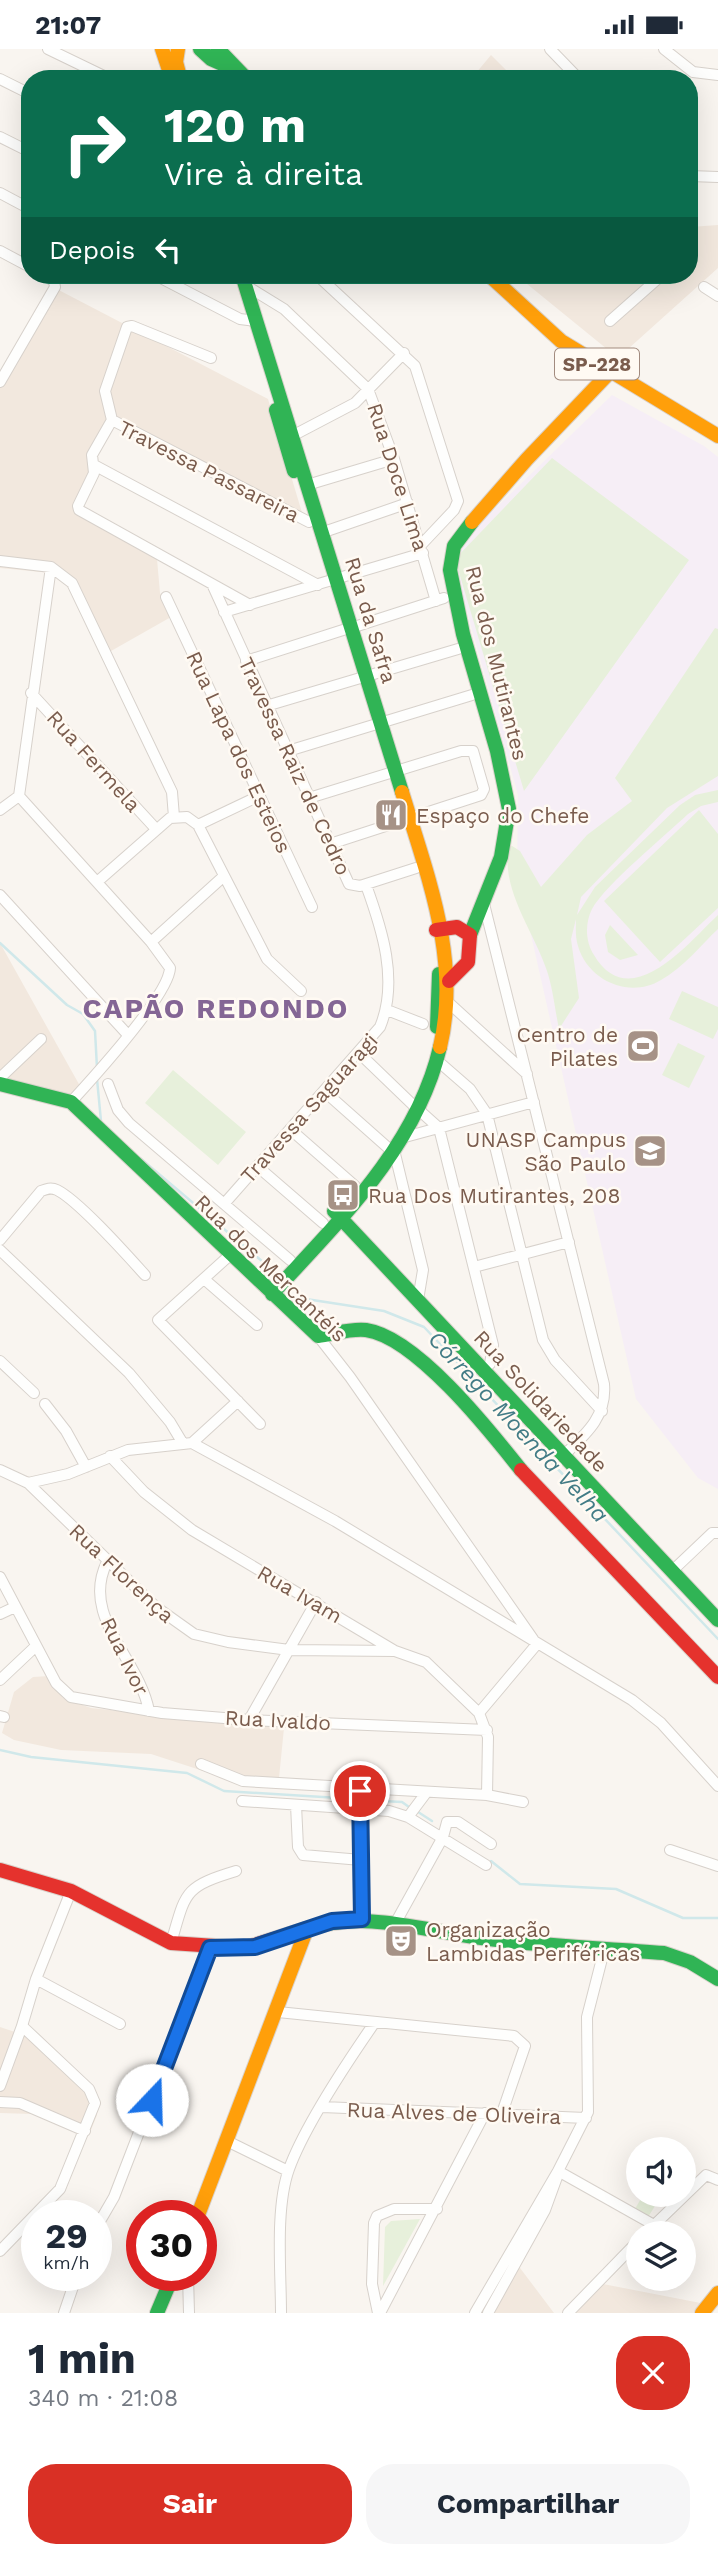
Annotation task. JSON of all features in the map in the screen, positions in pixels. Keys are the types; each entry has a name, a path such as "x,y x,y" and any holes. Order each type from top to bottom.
{"main road":[{"path":"162,49 169,70"},
{"path":"178,49 176,62 178,70"},
{"path":"213,51 236,70"},
{"name":"Rua da Safra","path":"237,284 294,435 321,533 327,583"},
{"name":"Rua da Safra","path":"244,284 327,583 347,629 439,929 449,981"},
{"name":"SP-228","path":"498,284 543,327 610,372 718,436"},
{"name":"Rua dos Mutirantes","path":"449,981 464,971 469,963 472,953 470,935 503,848 509,808 503,774 454,594 450,557 457,542 494,495 610,372"},
{"name":"Rua da Safra","path":"406,819 416,868 439,929"},
{"path":"292,1263 323,1223 340,1210 355,1186 405,1137 429,1065 438,1025 439,929 457,927 470,935"},
{"path":"271,1288 391,1151 416,1108 439,1062 449,1003 449,981"},
{"name":"Rua dos Mercantéis","path":"0,1084 76,1097 230,1255 271,1288 318,1336"},
{"name":"Rua Solidariedade","path":"340,1210 675,1568 718,1620"},
{"name":"Rua Solidariedade","path":"420,1295 490,1364 567,1453"},
{"path":"318,1336 366,1330 386,1336 411,1352 499,1438 529,1479 718,1677"},
{"name":"Rua Solidariedade","path":"675,1568 718,1607"},
{"path":"0,1870 71,1891 171,1943 210,1948 255,1947 332,1921 362,1919 396,1922 480,1938 664,1953 690,1962 718,1979"},
{"path":"204,2200 278,2012 306,1931"},
{"path":"157,2313 166,2291"},
{"path":"702,2313 717,2297"}],"street":[{"path":"48,49 90,70"},
{"path":"550,49 570,70"},
{"path":"664,49 690,70"},
{"path":"698,73 718,75"},
{"path":"0,79 21,90"},
{"path":"0,137 21,148"},
{"path":"698,176 718,177"},
{"path":"0,193 21,204"},
{"path":"0,251 21,262"},
{"path":"0,382 54,284"},
{"path":"174,284 252,321"},
{"name":"Rua Doce Lima","path":"246,661 440,600 368,389 285,309 249,284"},
{"path":"224,613 327,583 422,549 454,510 458,497 420,375 404,353 331,284"},
{"path":"610,321 649,284"},
{"path":"704,287 718,296"},
{"path":"112,420 104,394 127,327 132,326 211,358"},
{"path":"294,435 347,409 404,353"},
{"name":"Travessa Passareira","path":"250,605 79,510 78,506 94,473 92,455 112,420 309,522"},
{"path":"307,485 394,459"},
{"path":"94,465 327,583"},
{"path":"321,533 408,503"},
{"path":"0,561 51,567 72,583 174,797 173,817"},
{"path":"0,810 19,796 31,693 51,567"},
{"name":"Travessa Raiz de Cedro","path":"212,583 266,706 351,886 366,885 416,868"},
{"name":"Rua Lapa dos Esteios","path":"166,597 312,907"},
{"path":"266,706 458,649"},
{"name":"Rua Fermela","path":"31,693 156,829"},
{"path":"288,751 472,695"},
{"path":"309,798 468,749 474,753 483,794 330,844"},
{"path":"19,796 169,964 170,974 128,1035 76,1097"},
{"path":"198,825 259,796"},
{"path":"97,883 156,829 173,817 187,817 198,825 267,959 276,971 301,991"},
{"path":"151,942 224,876"},
{"name":"Travessa Saguaragi","path":"223,1204 380,1027 387,1010 388,968 384,942 366,885"},
{"path":"0,895 128,1035"},
{"path":"483,900 601,1367 605,1392 602,1411 590,1429 567,1453"},
{"path":"449,1003 527,1074"},
{"path":"387,1010 422,1024"},
{"path":"0,1078 41,1039"},
{"path":"358,1052 439,1128 493,1345 490,1364"},
{"path":"439,1062 470,1089 487,1114 540,1331 548,1351 602,1411"},
{"path":"108,1084 121,1116 292,1263"},
{"path":"324,1091 391,1151 423,1270 420,1295"},
{"path":"405,1137 534,1102"},
{"path":"290,1129 355,1186"},
{"path":"257,1166 323,1223"},
{"path":"0,1240 44,1189 56,1190 145,1275"},
{"path":"474,1267 569,1243"},
{"path":"0,1249 129,1373 187,1443 335,1521 648,1712 718,1786"},
{"path":"230,1255 158,1320 260,1424"},
{"path":"204,1279 257,1325"},
{"name":"Rua dos Mercantéis","path":"318,1336 379,1417 537,1644"},
{"path":"0,1361 34,1393"},
{"path":"0,1470 28,1483 86,1467 135,1448 187,1443 238,1401"},
{"path":"45,1404 72,1441 86,1467"},
{"name":"Rua Ivam","path":"110,1456 144,1492 192,1530 395,1651 426,1662 479,1713 487,1730"},
{"name":"Rua Florença","path":"28,1483 107,1562 182,1628 208,1639 289,1650 395,1651"},
{"path":"675,1568 712,1533 718,1533"},
{"name":"Rua Ivor","path":"107,1562 99,1583 100,1601 144,1694 149,1711"},
{"path":"0,1577 36,1646 0,1680"},
{"path":"249,1720 316,1602"},
{"path":"0,1614 15,1607"},
{"path":"479,1713 537,1644"},
{"name":"Rua Ivaldo","path":"36,1646 56,1683 71,1697 149,1711 249,1720 487,1730"},
{"path":"487,1730 487,1795"},
{"path":"201,1765 243,1781 423,1796 487,1795 523,1802"},
{"path":"360,1790 362,1919"},
{"path":"409,1815 423,1796"},
{"path":"242,1801 360,1806 409,1815 486,1865"},
{"path":"296,1805 298,1847 303,1855 361,1860"},
{"path":"396,1922 443,1837 447,1822 454,1820 491,1844"},
{"path":"670,1850 718,1866"},
{"path":"171,1943 190,1890 203,1881 236,1871"},
{"path":"0,2086 36,1979 71,1891"},
{"path":"475,2313 586,2118 590,2101 587,2017 605,1947"},
{"path":"112,2200 210,1948"},
{"path":"36,1979 120,2024"},
{"path":"278,2012 509,2035 520,2039 525,2046 502,2113"},
{"path":"281,2313 283,2216 288,2171 322,2107 375,2021"},
{"path":"0,2251 60,2189 93,2111 93,2095 22,2026"},
{"path":"0,2102 20,2103 85,2131"},
{"name":"Rua Alves de Oliveira","path":"322,2107 586,2118"},
{"path":"379,2313 437,2209 485,2113"},
{"path":"227,2141 288,2171"},
{"path":"558,2171 637,2221"},
{"path":"488,2313 545,2210 558,2171"},
{"path":"658,2221 706,2175 718,2180"},
{"path":"379,2313 372,2284 374,2223 377,2216 394,2209 437,2209"},
{"path":"568,2313 626,2253"},
{"path":"64,2313 72,2291"},
{"path":"188,2291 189,2313"}],"shaded area":[{"path":"491,55 506,70 478,70"},
{"path":"718,225 718,268 618,358 527,284 698,284 698,226"},
{"path":"51,286 268,399 306,526 110,425 90,459 92,477 75,513 157,559 160,593 171,617 104,655 64,580 51,573 0,568 0,378"},
{"name":"UNASP Campus São Paulo","path":"612,395 704,446 718,457 718,1489 698,1478 636,1399 517,873 518,795 453,561 463,540"},
{"path":"0,943 80,1086 65,1098 0,1083"},
{"path":"49,1676 63,1698 91,1708 284,1728 279,1778 234,1781 151,1754 61,1750 14,1740 2,1733 14,1692 33,1677"},
{"path":"0,2027 24,2035 92,2097 97,2115 89,2135 32,2114 0,2113"},
{"path":"514,2260 554,2313 484,2313"},
{"path":"603,2284 626,2288 626,2291 639,2291 716,2306 710,2313 576,2313"}],"green space":[{"path":"552,458 689,560 524,791 455,559"},
{"path":"715,628 718,629 718,776 667,808 581,897 577,915 595,887 680,805 695,795 718,790 718,802 701,806 688,814 610,887 592,909 587,932 594,955 608,972 624,978 641,976 659,968 676,956 718,915 718,929 669,975 636,988 612,983 591,969 577,943 576,919 571,939 579,998 559,1029 547,971 513,893 507,861 509,844 520,851 541,887 587,835 632,801 615,778"},
{"path":"699,810 718,834 718,908 660,962 604,901"},
{"path":"610,925 638,955 620,960 608,952 605,935"},
{"path":"682,991 718,1007 718,1029 713,1039 669,1019"},
{"path":"678,1043 705,1056 689,1088 662,1075"},
{"path":"173,1070 246,1132 218,1165 145,1103"},
{"path":"636,2207 654,2207 648,2217 635,2209"},
{"path":"420,2219 383,2286 385,2227 391,2221"}],"waterway":[{"name":"Córrego Moenda Velha","path":"0,943 67,1005 83,1014 95,1031 97,1068"},
{"name":"Córrego Moenda Velha","path":"97,1079 101,1121"},
{"name":"Córrego Moenda Velha","path":"140,1158 282,1278"},
{"name":"Córrego Moenda Velha","path":"290,1284 306,1299 384,1311 424,1327 718,1639"},
{"path":"0,1750 31,1757 187,1773 224,1791 355,1799"},
{"path":"361,1800 402,1802 409,1807"},
{"path":"415,1810 432,1821"},
{"path":"491,1861 520,1884 616,1889 683,1918 718,1918"}],"traffic: fast":[{"path":"200,49 211,59 229,67"},
{"path":"218,49 238,70"},
{"path":"245,284 402,792"},
{"path":"276,410 294,471"},
{"path":"470,935 501,857 509,809 497,751 463,634 450,570 454,546 472,522"},
{"path":"437,1027 439,974"},
{"path":"272,1294 349,1210 394,1149 429,1083 440,1047"},
{"path":"0,1084 71,1102 318,1336 349,1330 366,1330 386,1336 407,1349 472,1410 521,1470"},
{"path":"334,1211 718,1620"},
{"path":"306,1929 351,1921 372,1921 504,1941 664,1953 690,1962 718,1979"},
{"path":"157,2313 166,2291"}],"traffic: slow":[{"path":"162,49 169,70"},
{"path":"178,49 178,70"},
{"path":"499,284 561,341 718,436"},
{"path":"472,522 527,459 610,372"},
{"path":"402,792 431,886 444,950 445,1014 440,1047"},
{"path":"204,2200 306,1931"},
{"path":"702,2313 718,2293"}],"traffic: jam":[{"path":"436,930 457,927 470,935 468,962 449,981"},
{"path":"521,1470 718,1677"},
{"path":"0,1870 71,1891 171,1943 245,1948 306,1929"}],"place":[{"name":"Espaço do Chefe","path":"391,815"},
{"name":"Centro de Pilates","path":"643,1046"},
{"name":"UNASP Campus São Paulo","path":"650,1151"},
{"name":"Rua Dos Mutirantes, 208","path":"343,1195"},
{"name":"Organização Lambidas Periféricas","path":"401,1941"}],"district":[{"name":"CAPÃO REDONDO","path":"216,1008"}],"route":[{"path":"152,2100 210,1948 255,1947 332,1921 362,1919 360,1791"}]}
